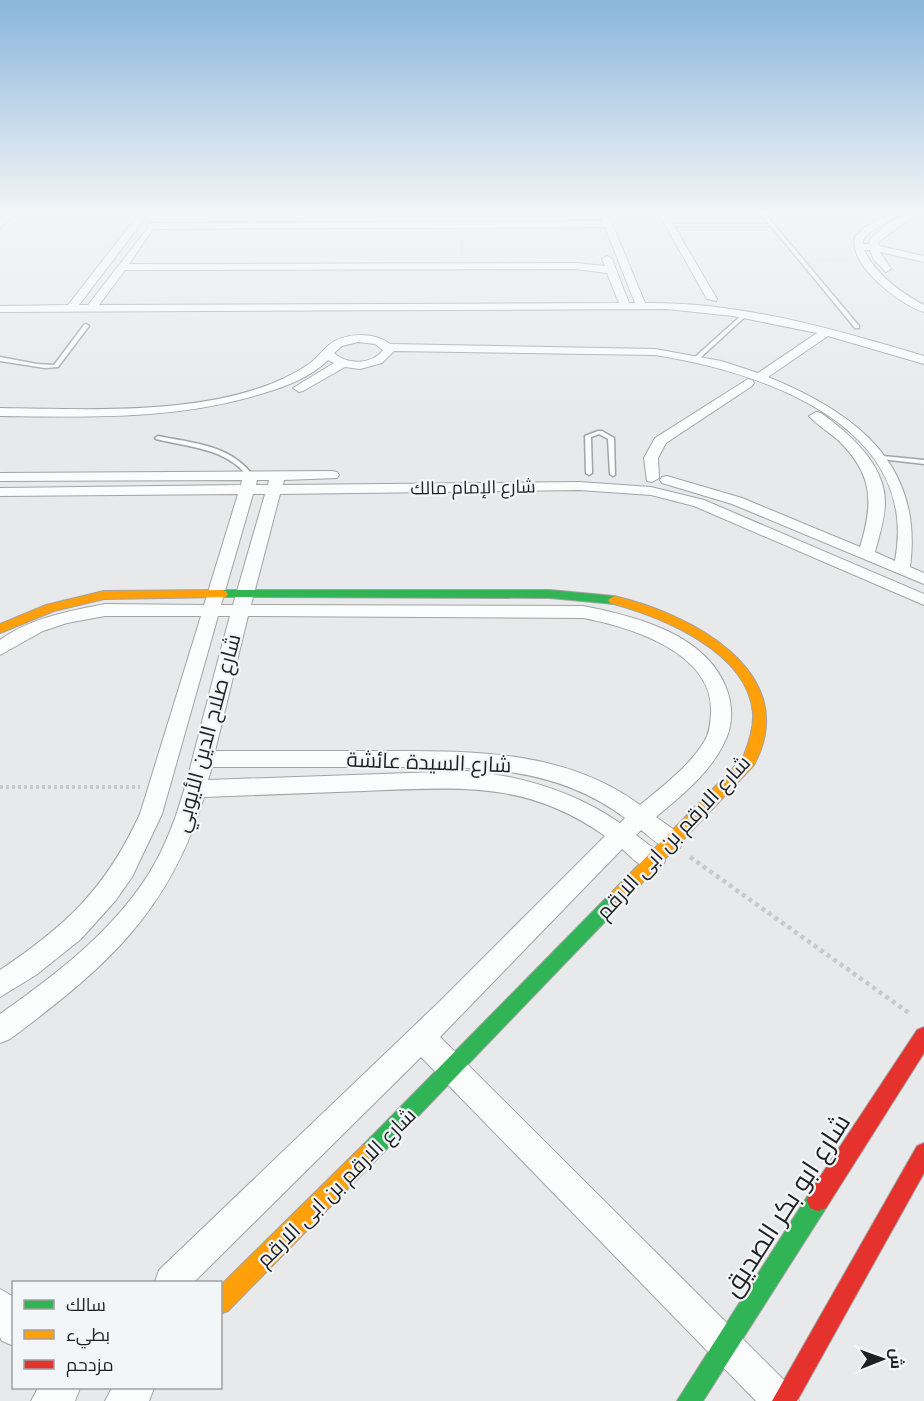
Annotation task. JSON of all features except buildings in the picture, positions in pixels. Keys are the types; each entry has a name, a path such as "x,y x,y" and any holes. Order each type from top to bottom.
{"street":[{"path":"72,308 94,279"},
{"path":"92,308 113,279"},
{"path":"615,279 622,299"},
{"path":"638,279 646,294"},
{"path":"701,279 712,299"},
{"path":"881,279 905,300 924,309"},
{"path":"896,279 924,302"},
{"path":"609,294 640,305 746,306"},
{"path":"640,305 646,294"},
{"path":"380,317 622,299 646,294 712,299 831,326 924,360"},
{"path":"0,298 371,301"},
{"path":"0,309 371,301"},
{"path":"371,301 380,317 374,335 384,348"},
{"path":"0,412 165,410 234,399 274,386 306,370 329,354 332,348 359,324 371,301"},
{"path":"652,478 651,458 660,441 754,380 831,326 863,328"},
{"path":"341,342 364,339 384,348 649,359 754,380 830,425 855,452 872,477 877,496 875,519 866,554"},
{"path":"329,354 333,359 343,363 367,364 384,348 627,350 670,353 697,358 815,403 847,423 883,458 898,484 907,513 908,540 901,570"},
{"path":"0,421 150,420 197,415 243,406 284,394 317,379 343,363"},
{"name":"شارع الإمام مالك","path":"276,483 589,473 652,478 702,489 737,501 924,579"},
{"name":"شارع الإمام مالك","path":"0,477 248,483 579,486 651,491 676,496 722,511 924,600"},
{"name":"شارع الإمام مالك","path":"0,492 248,483"},
{"name":"شارع صلاح الدين الأيوبي","path":"0,985 51,951 81,924 107,896 126,868 140,841 159,787 248,483"},
{"name":"شارع صلاح الدين الأيوبي","path":"0,1030 48,996 92,959 128,921 157,882 177,845 195,789 242,603 276,483"},
{"path":"0,629 33,612 68,601 92,597 212,602"},
{"name":"شارع الارقم بن ابى الارقم","path":"0,649 40,625 73,615 105,610 212,602 494,603 593,597 648,608 667,615 703,636 742,672 759,707 759,732 749,761 453,1070 222,1301"},
{"name":"شارع الارقم بن ابى الارقم","path":"172,1281 422,1038 622,834 709,753 720,731 722,708 715,684 701,663 679,645 654,632 607,615 494,603"},
{"name":"شارع السيدة عائشة","path":"202,759 501,761 560,774 589,785 642,817 671,841"},
{"name":"شارع السيدة عائشة","path":"195,789 467,779 496,781 524,786 552,795 603,821 653,861"},
{"name":"شارع ابو بكر الصديق","path":"689,1401 924,1036"},
{"path":"422,1038 783,1401 924,1153"},
{"path":"0,1306 12,1326"},
{"path":"123,1401 136,1389"}],"lane":[{"path":"819,279 863,328"},
{"path":"697,358 746,306"},
{"path":"0,359 26,362 47,368 56,366 86,326"},
{"path":"589,473 588,436 600,432 611,438 613,474"},
{"path":"158,438 236,459 246,466 248,483"},
{"path":"883,458 924,462"}],"path":[{"path":"0,787 159,787"},
{"path":"671,841 914,1016"}],"traffic: fast":[{"path":"222,594 550,594 614,600"},
{"path":"370,1152 616,899"},
{"path":"689,1401 818,1200"}],"traffic: slow":[{"path":"0,629 50,608 104,595 222,594"},
{"path":"614,600 657,612 702,635 738,667 751,686 760,714 758,734 749,761 616,899"},
{"path":"222,1301 370,1152"}],"traffic: jam":[{"path":"818,1200 924,1036"},
{"path":"784,1401 924,1153"}]}
